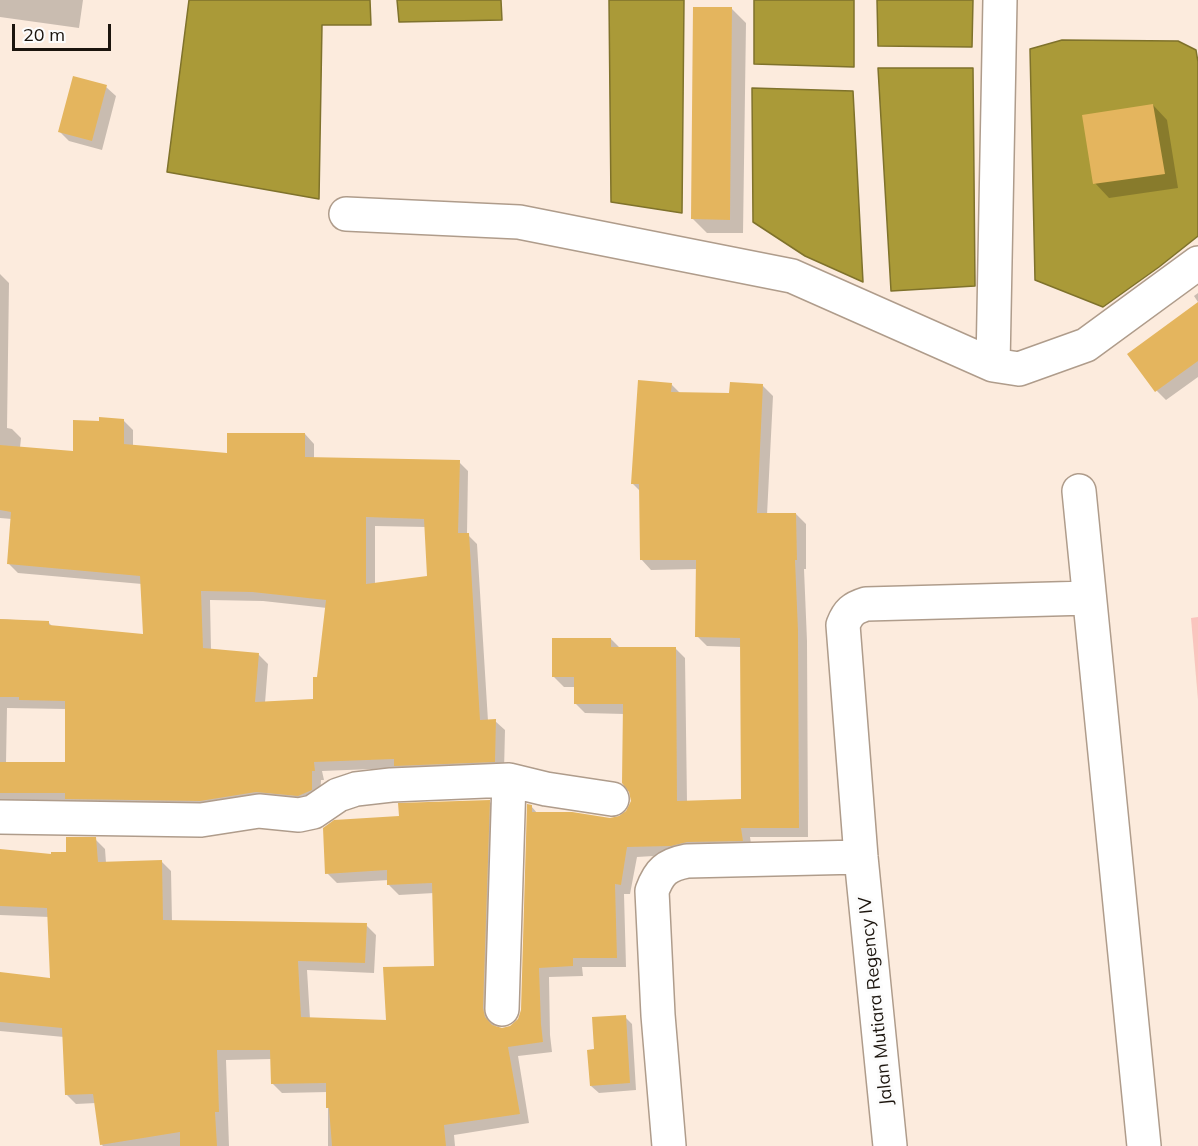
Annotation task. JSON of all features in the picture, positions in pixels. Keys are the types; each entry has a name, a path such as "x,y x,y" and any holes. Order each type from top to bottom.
{"street":[{"path":"993,365 1000,0"},
{"path":"346,214 519,222 792,276 993,365 1019,369 1086,345 1198,263"},
{"path":"1079,491 1144,1146"},
{"name":"Jalan Mutiara Regency IV","path":"890,1146 861,856 843,625 853,608 866,604 1089,598"},
{"path":"502,1010 509,780"},
{"path":"0,817 201,820 259,811 299,815 313,812 338,795 356,789 391,785 509,780 546,789 612,799"},
{"path":"669,1146 658,1015 652,891 658,874 676,863 687,861 861,856"}],"shaded area":[{"path":"189,0 370,0 371,25 322,25 319,199 167,172"},
{"path":"397,0 501,0 502,20 399,22"},
{"path":"609,0 684,0 682,213 611,202"},
{"path":"754,0 854,0 854,67 754,64"},
{"path":"877,0 973,0 972,47 878,46"},
{"path":"1062,40 1178,41 1196,50 1198,62 1198,236 1103,307 1035,280 1030,49"},
{"path":"878,68 973,68 975,286 891,291"},
{"path":"752,88 853,91 863,282 805,256 753,222"},
{"path":"1198,617 1198,700 1191,618"}],"building":[{"path":"693,7 732,7 730,220 691,219"},
{"path":"73,76 107,85 92,141 58,132"},
{"path":"1153,104 1165,174 1093,184 1082,115"},
{"path":"1198,302 1198,361 1155,392 1127,354"},
{"path":"638,380 672,383 671,392 729,393 730,382 763,384 757,513 796,513 799,828 741,828 743,841 687,842 671,846 627,847 621,885 615,884 617,958 573,958 573,966 539,968 543,1042 508,1047 520,1114 444,1125 446,1146 332,1146 329,1108 326,1108 326,1083 271,1084 270,1050 217,1050 219,1112 215,1112 217,1146 180,1146 180,1132 100,1145 93,1094 65,1095 62,1028 0,1022 0,972 50,978 47,908 0,906 0,849 51,854 51,852 66,852 66,837 96,837 98,862 162,860 163,920 367,923 365,963 298,961 301,1017 386,1020 383,967 434,966 432,883 387,885 387,870 325,874 323,828 334,820 399,816 398,803 490,800 483,1008 485,1017 492,1025 502,1028 510,1026 518,1019 521,1010 527,804 532,805 532,812 572,812 610,818 626,811 631,801 629,792 622,783 623,704 574,704 574,677 552,677 552,638 611,638 611,647 676,647 677,801 741,799 740,638 695,637 696,560 640,560 639,484 631,484"},
{"path":"99,417 124,419 124,444 227,453 227,433 305,433 305,457 460,460 458,533 469,533 480,720 496,719 495,762 394,766 394,759 314,762 312,790 298,796 256,792 200,801 65,799 65,793 0,793 0,762 65,762 65,701 19,700 19,697 0,697 0,619 49,621 49,625 143,634 140,576 7,564 11,512 0,510 0,445 73,451 73,420 99,421","holes":["366,517 424,519 427,576 366,584","201,591 252,592 326,600 317,677 313,677 313,699 255,702 259,653 203,648"]},
{"path":"626,1015 630,1083 590,1086 587,1050 594,1049 592,1017"}]}
